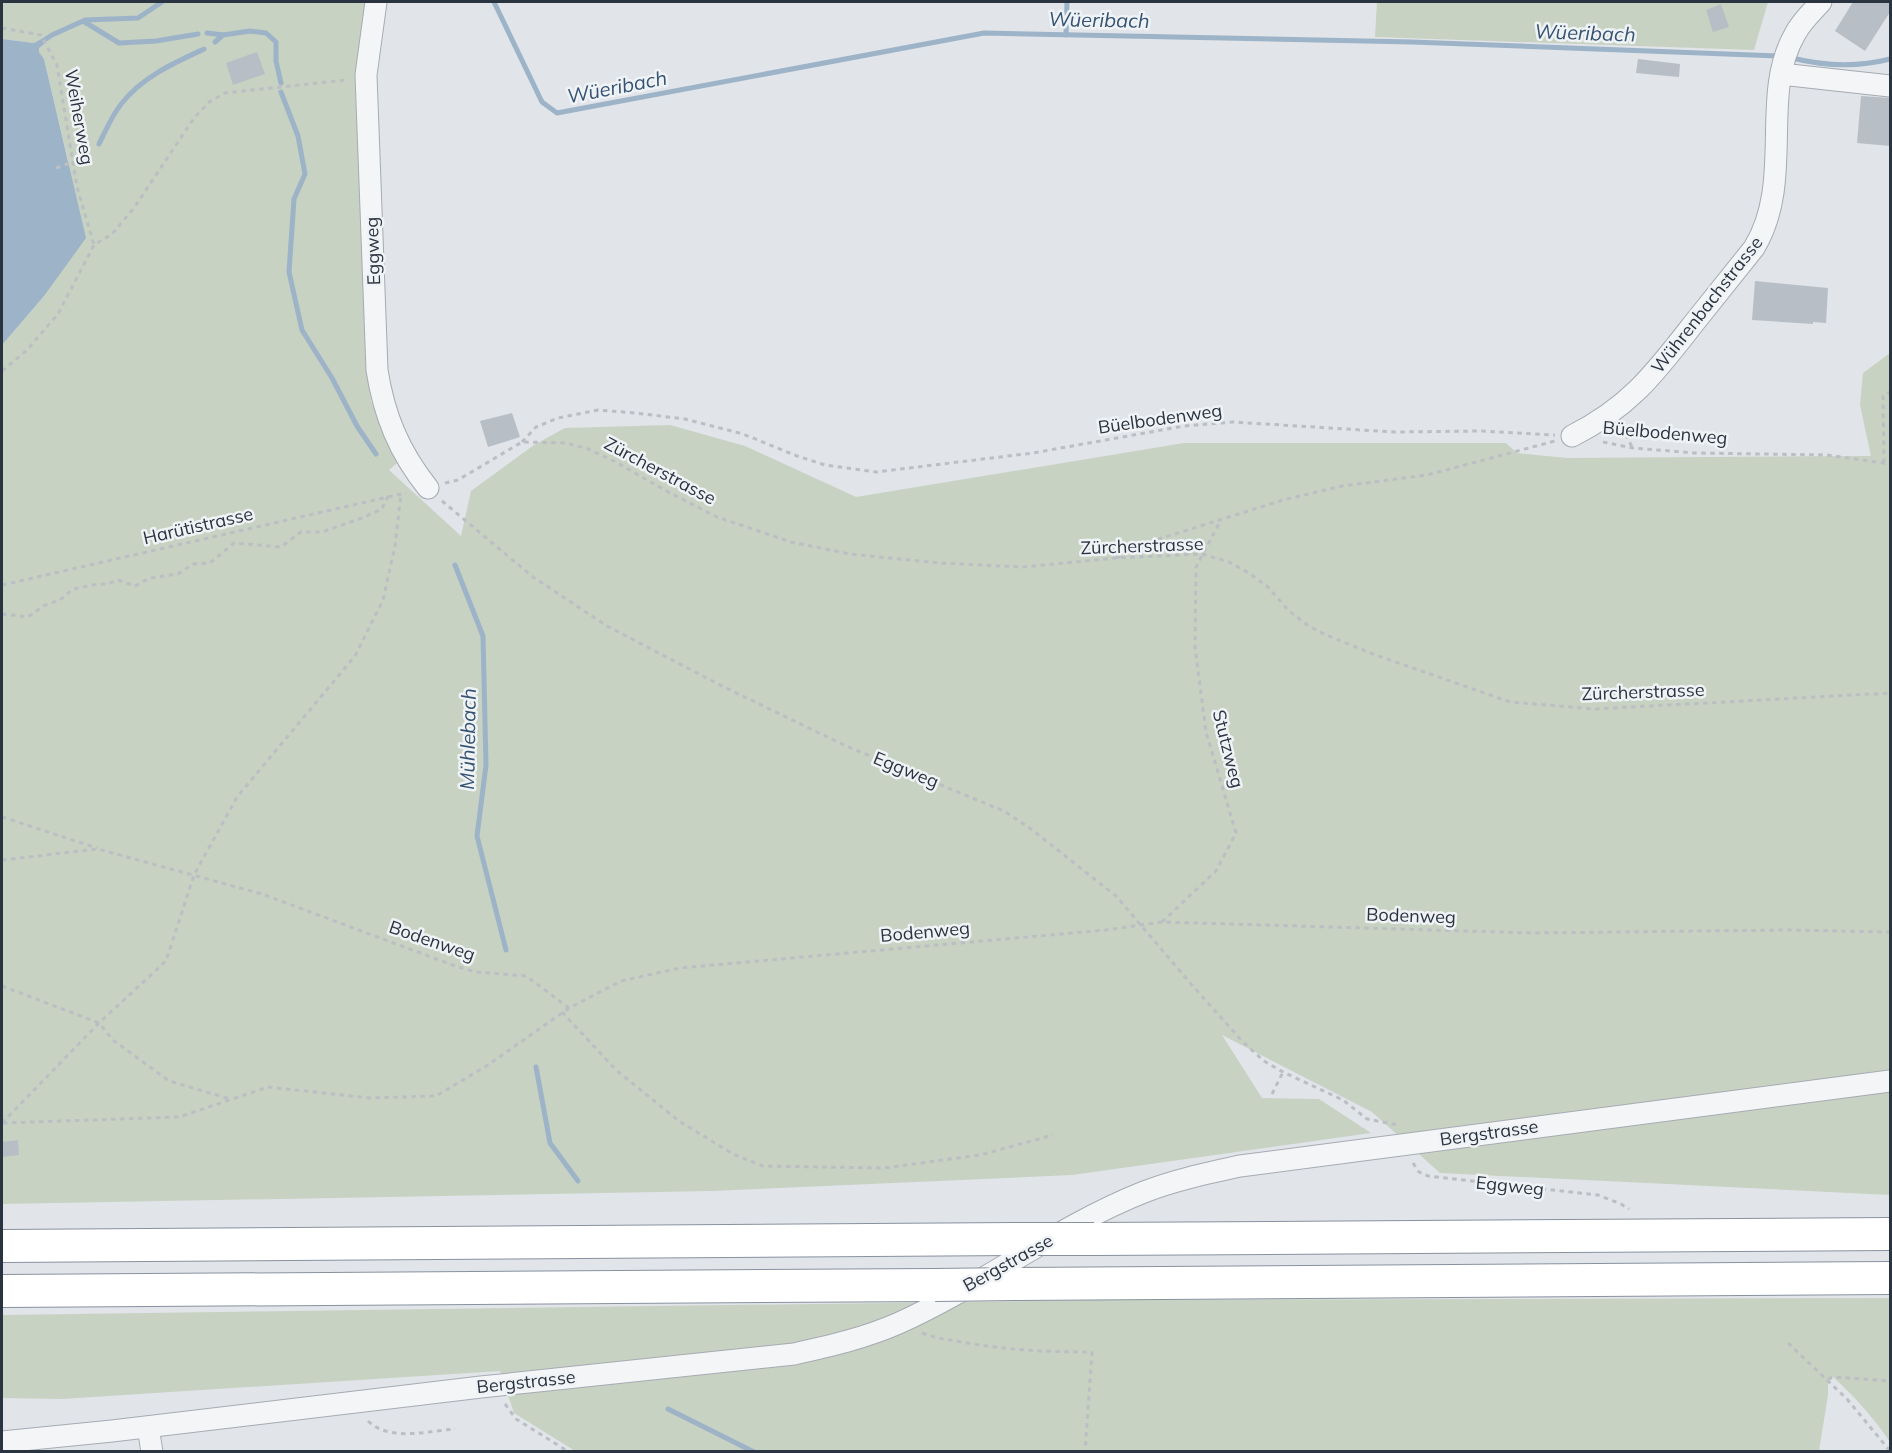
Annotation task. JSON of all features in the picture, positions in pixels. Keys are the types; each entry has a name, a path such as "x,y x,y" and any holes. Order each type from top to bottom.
{"highway":[{"path":"2,1246 1890,1234"},
{"path":"2,1291 1890,1278"}],"street":[{"name":"Eggweg","path":"376,2 366,75 377,370 388,419 400,448 411,467 428,488"},
{"name":"Wührenbachstrasse","path":"1572,436 1594,425 1618,408 1651,378 1754,248 1763,233 1775,185 1781,74 1786,53 1795,33 1821,2"},
{"path":"1781,74 1890,86"},
{"name":"Bergstrasse","path":"2,1442 794,1354 831,1346 898,1323 1095,1215 1143,1192 1190,1176 1406,1135 1890,1081"},
{"path":"148,1427 152,1452"}],"path":[{"name":"Weiherweg","path":"2,28 41,35 57,65 76,187 93,245"},
{"path":"2,372 26,351 58,314 93,245 112,234 134,208 194,118 208,102 225,93 350,80 366,75"},
{"path":"56,168 73,162"},
{"path":"1884,463 1883,396 1890,392"},
{"name":"Büelbodenweg","path":"522,442 536,427 558,418 597,410 685,419 743,434 825,465 876,471 1032,453 1184,426 1233,422 1394,432 1483,431 1572,436 1633,448 1695,453 1827,454 1890,464"},
{"path":"1116,558 1143,544 1293,498 1342,486 1427,475 1517,453 1572,436"},
{"path":"428,488 458,480 522,442"},
{"name":"Zürcherstrasse","path":"522,442 567,443 588,449 615,461 669,493 717,517 792,542 850,554 939,563 1023,567 1116,558 1202,554 1229,562 1249,573 1268,587 1288,610 1307,626 1373,654 1510,702 1595,710 1890,693"},
{"name":"Harütistrasse","path":"2,585 401,494 395,546 383,600 355,656 237,797 194,875"},
{"path":"2,614 20,618 28,617 43,606 60,600 73,589 118,580 135,586 150,578 178,574 194,564 210,562 234,543 281,547 301,532 322,532 362,518 382,508 388,496"},
{"name":"Eggweg","path":"454,512 533,577 607,626 724,687 846,746 1004,811 1031,829 1116,896 1242,1041 1264,1061 1343,1100 1367,1119 1406,1135 1414,1166 1419,1172 1428,1176 1598,1195 1629,1209"},
{"name":"Stutzweg","path":"1162,922 1216,871 1236,833 1206,732 1195,647 1196,567 1221,520"},
{"path":"2,817 98,849"},
{"name":"Bodenweg","path":"2,860 98,849 262,894 458,967 477,972 526,976 569,1008 621,981 681,968 1072,933 1162,922 1533,933 1788,930 1890,932"},
{"path":"2,1123 99,1023 166,961 194,875"},
{"path":"2,986 99,1023 113,1040 168,1081 231,1100"},
{"path":"2,1123 179,1117 268,1087 370,1098 436,1096 488,1065 569,1008"},
{"path":"562,1012 616,1070 679,1121 733,1154 763,1166 884,1168 980,1155 1053,1135"},
{"path":"1272,1094 1283,1072"},
{"path":"898,1323 931,1336 989,1347 1092,1353 1085,1452"},
{"path":"1788,1343 1847,1399 1890,1451"},
{"path":"1828,1379 1834,1377 1890,1381"},
{"path":"500,1385 505,1407 516,1419 569,1452"},
{"path":"364,1401 368,1421 377,1430 397,1434 455,1429"}],"green space":[{"path":"2,2 369,2 355,85 371,401 397,463 389,470 461,536 471,491 534,445 565,428 670,425 745,446 856,497 1184,443 1506,443 1517,453 1567,458 1871,456 1860,405 1863,373 1890,353 1890,1195 1440,1173 1372,1112 1222,1035 1262,1098 1319,1099 1371,1133 1072,1175 711,1191 2,1204 2,345 44,296 69,164 44,59 34,43 2,39"},
{"path":"1377,2 1768,2 1754,50 1375,37"},
{"path":"1890,1298 1890,1442 1864,1408 1833,1377 1828,1379 1828,1395 1819,1451 575,1451 514,1413 500,1371 62,1399 2,1398 2,1315 1103,1300"}],"water":[{"path":"2,39 34,43 40,40 44,44 39,48 39,52 44,59 86,238 44,296 2,345"}],"building":[{"path":"1853,2 1890,2 1890,12 1865,51 1835,31"},
{"path":"1721,4 1729,27 1713,32 1706,10"},
{"path":"257,52 265,74 233,85 226,63"},
{"path":"1638,59 1680,64 1679,77 1636,73"},
{"path":"1861,96 1890,98 1890,146 1857,143"},
{"path":"1755,281 1828,288 1826,323 1752,320"},
{"path":"512,413 520,437 488,447 480,421"},
{"path":"18,1140 19,1155 2,1157 2,1142"}],"waterway":[{"name":"Wüeribach","path":"85,20 138,18 162,2"},
{"name":"Wüeribach","path":"494,2 542,102 557,113 984,33 1412,42 1778,56"},
{"path":"1066,35 1067,2"},
{"name":"Wüeribach","path":"38,44 83,21 119,43 156,41 198,34"},
{"name":"Wüeribach","path":"207,33 223,35 250,31 266,33 276,42 276,61 281,83"},
{"name":"Wüeribach","path":"215,42 223,35"},
{"name":"Wüeribach","path":"99,144 118,108 130,94 149,78 204,49"},
{"name":"Wüeribach","path":"1792,58 1816,63 1841,64 1890,59"},
{"name":"Mühlebach","path":"281,92 298,136 305,174 294,199 289,272 302,330 332,378 357,426 376,454"},
{"name":"Mühlebach","path":"455,565 483,636 486,765 477,836 506,950"},
{"name":"Mühlebach","path":"536,1067 550,1143 578,1181"},
{"name":"Mühlebach","path":"668,1409 754,1452"}]}
